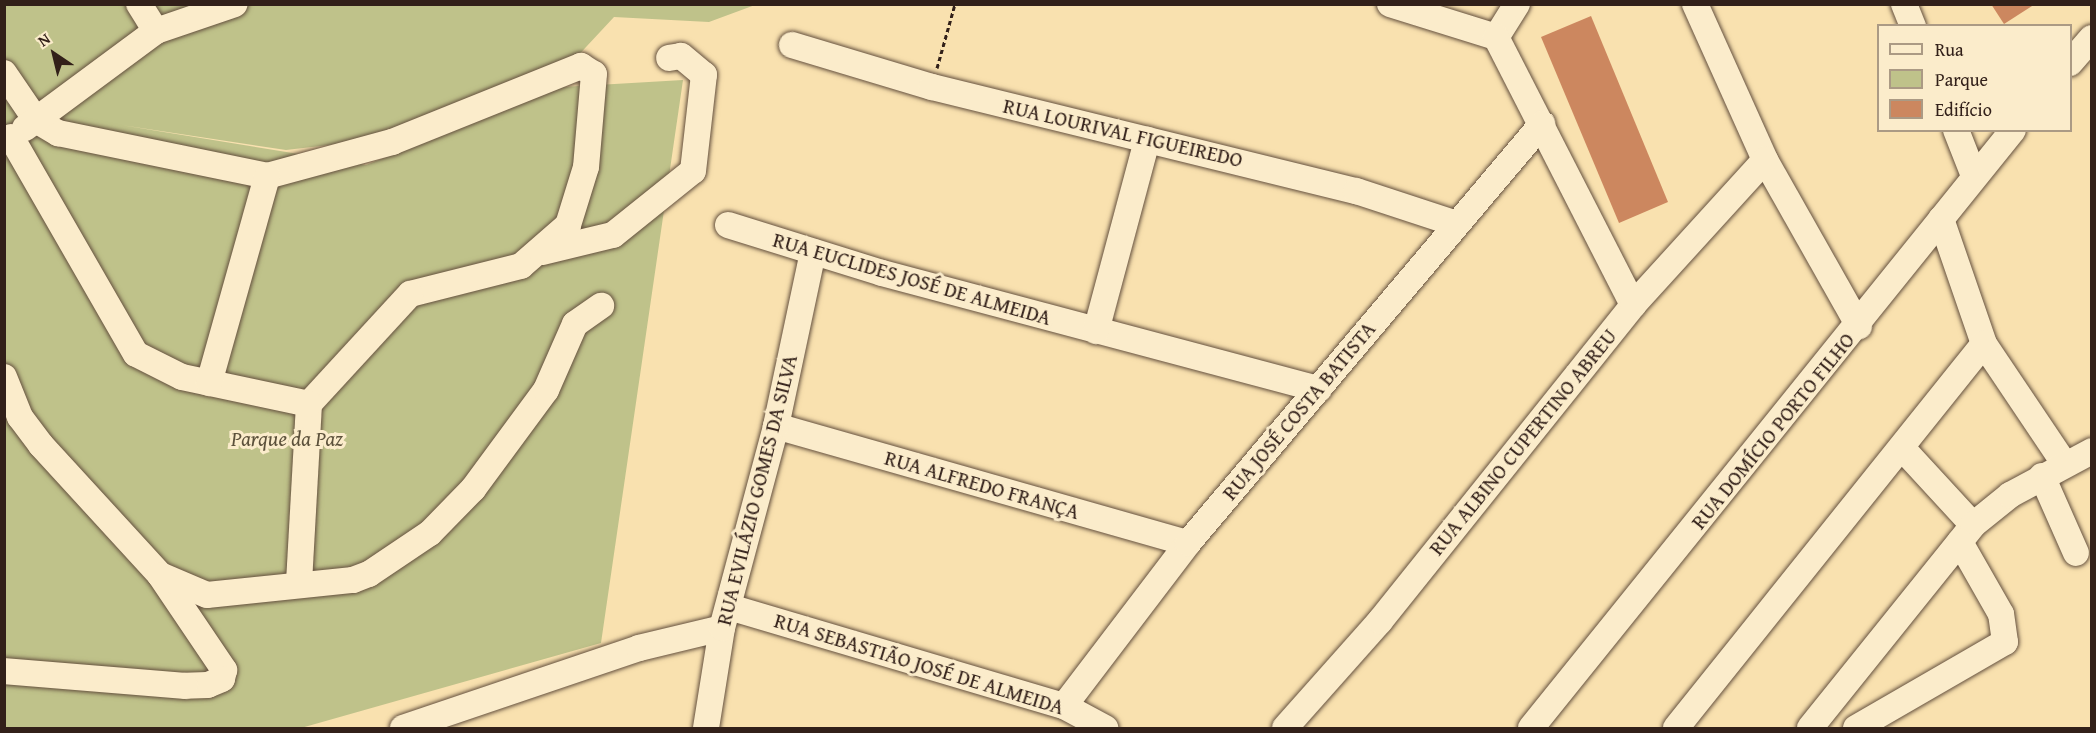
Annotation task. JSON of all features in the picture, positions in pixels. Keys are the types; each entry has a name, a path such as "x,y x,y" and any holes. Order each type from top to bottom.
{"street":[{"path":"139,4 156,31"},
{"path":"236,4 156,31 8,141 136,354 160,370 309,404"},
{"path":"1390,4 1496,37 1633,305"},
{"path":"1496,37 1517,4"},
{"path":"1695,4 1765,160 1859,326"},
{"path":"1904,4 1911,24"},
{"path":"2072,61 2091,38"},
{"name":"RUA LOURIVAL FIGUEIREDO","path":"792,45 932,87 1356,191 1454,223"},
{"path":"298,583 309,404 410,294 505,272 542,252 613,235 693,171 704,75 681,56 669,57"},
{"path":"4,73 36,120 58,134 267,176 392,142 589,67 594,74 595,108 576,213 542,252"},
{"name":"RUA JOSÉ COSTA BATISTA","path":"1064,706 1188,543 1319,389 1454,223 1542,124"},
{"path":"1957,132 1974,176"},
{"name":"RUA DOMÍCIO PORTO FILHO","path":"1531,729 1859,326 1974,176 2011,132"},
{"path":"1096,331 1147,140"},
{"name":"RUA ALBINO CUPERTINO ABREU","path":"1285,729 1380,621 1633,305 1765,160"},
{"path":"209,383 267,176"},
{"path":"1941,219 1984,344 2053,470 2076,552"},
{"name":"RUA EUCLIDES JOSÉ DE ALMEIDA","path":"728,225 813,252 1096,331 1319,389"},
{"name":"RUA EVILÁZIO GOMES DA SILVA","path":"706,729 725,618 776,426 813,252"},
{"path":"160,575 207,595 298,583 354,580 430,532 525,422 575,324 601,306"},
{"path":"1676,729 1903,449 1984,344"},
{"path":"4,376 20,417 41,445 160,575 221,660 222,679 185,686 4,672"},
{"name":"RUA ALFREDO FRANÇA","path":"776,426 1188,543"},
{"path":"1856,729 2005,642 2001,614 1967,533 1903,449"},
{"path":"1810,729 1967,533 2053,470 2091,451"},
{"path":"403,729 725,618"},
{"name":"RUA SEBASTIÃO JOSÉ DE ALMEIDA","path":"725,618 1064,706 1105,729"}],"path":[{"path":"932,87 954,4"}],"green space":[{"name":"Parque da Paz","path":"4,5 755,5 709,22 614,17 573,61 355,142 286,150 121,125 366,165 563,87 683,80 601,643 301,728 5,728"}],"building":[{"path":"1991,4 2035,4 2004,24"},
{"path":"1591,16 1668,202 1619,223 1541,37"}]}
